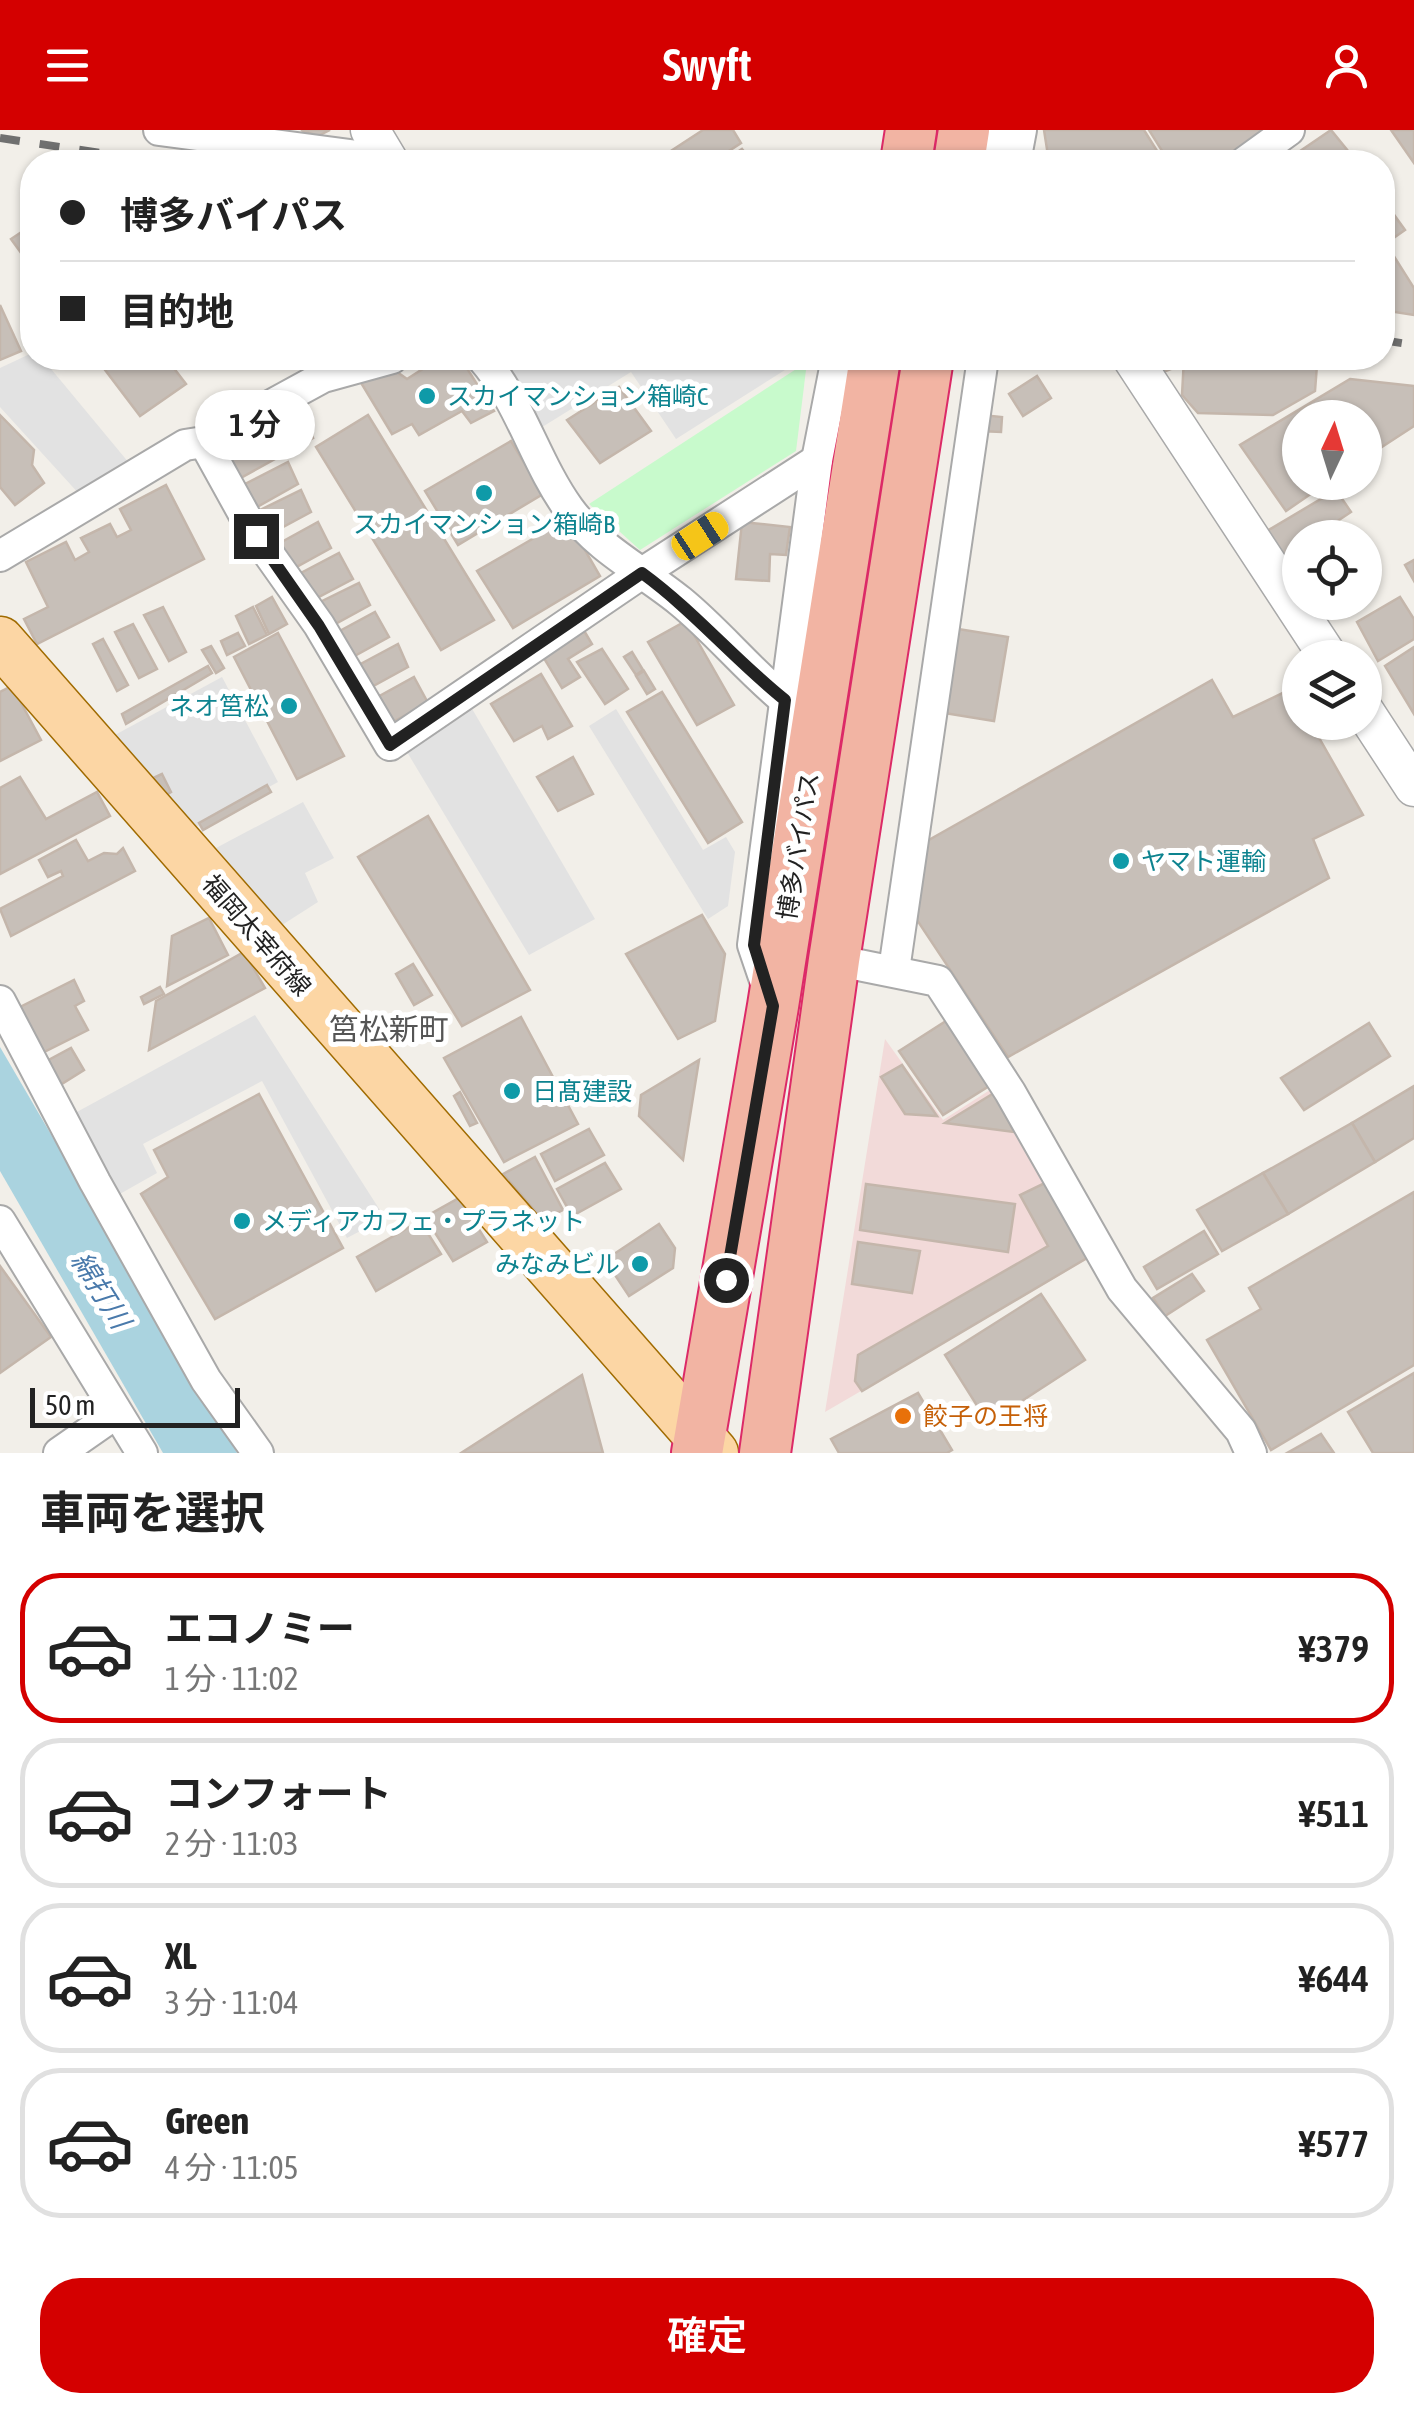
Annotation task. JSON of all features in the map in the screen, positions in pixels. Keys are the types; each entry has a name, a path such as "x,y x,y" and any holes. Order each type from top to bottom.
{"highway":[{"name":"博多バイパス","path":"704,1447 873,370"},
{"name":"博多バイパス","path":"764,1453 834,960 926,370"}],"main road":[{"name":"福岡太宰府線","path":"0,641 704,1447"}],"street":[{"path":"159,130 379,145"},
{"path":"1262,150 1289,130"},
{"path":"0,556 185,445 204,442 323,377 348,370"},
{"path":"492,370 570,509 606,548 682,603 750,672 785,700"},
{"path":"773,1006 754,945 817,460 835,370"},
{"path":"894,970 981,370"},
{"path":"1140,370 1317,640"},
{"path":"204,442 256,536 319,626 390,745 642,573 817,460"},
{"path":"1382,738 1414,787"},
{"path":"834,960 938,981 1010,1092 1122,1289 1241,1431 1251,1453"},
{"path":"0,1001 206,1380 258,1453"},
{"path":"0,1220 142,1453"},
{"path":"59,1453 115,1414"}],"shaded area":[{"path":"20,359 20,370 52,370 134,469 81,496 0,407 0,368"},
{"path":"508,370 785,370 676,439 631,372 539,429"},
{"path":"222,677 278,782 194,828 113,736"},
{"path":"471,707 595,919 529,955 404,747"},
{"path":"616,709 703,850 726,837 735,852 728,906 708,919 589,726"},
{"path":"303,802 334,858 305,873 318,902 282,925 216,848"},
{"path":"255,1015 385,1218 347,1238 262,1081 143,1144 157,1173 118,1195 75,1113"},
{"path":"885,1039 943,1120 993,1088 1091,1257 825,1412"}],"green space":[{"path":"795,370 806,370 796,451 640,550 589,504"}],"water":[{"name":"綿打川","path":"0,1047 237,1453 163,1453 0,1171"}],"building":[{"path":"301,130 330,130 318,136"},
{"path":"703,130 733,130 741,143 730,150 672,150"},
{"path":"1044,130 1144,130 1156,150 1047,150"},
{"path":"1149,130 1272,130 1236,150 1162,150"},
{"path":"1331,130 1347,150 1302,150"},
{"path":"1391,130 1414,130 1414,163"},
{"path":"1395,216 1405,230 1395,237"},
{"path":"20,233 20,251 11,239"},
{"path":"1395,258 1414,288 1414,315 1395,312"},
{"path":"0,305 20,351 0,360"},
{"path":"105,370 175,370 186,384 140,416"},
{"name":"スカイマンション箱崎C","path":"384,370 394,370 407,379 421,370 468,370 494,411 471,423 462,411 419,435 412,424 392,434 360,381"},
{"path":"1183,370 1317,370 1315,391 1299,400 1282,400 1282,410 1273,415 1198,413 1182,395"},
{"path":"1037,376 1051,398 1023,416 1009,394"},
{"path":"1350,379 1414,386 1414,426 1382,447 1382,400 1315,400"},
{"path":"619,387 651,431 600,463 567,420"},
{"path":"293,402 313,438 237,480 222,453 253,434 249,427"},
{"path":"0,415 34,450 32,465 44,483 15,505 0,487"},
{"path":"368,415 494,620 441,650 316,447"},
{"path":"982,415 1002,417 1001,432 980,431"},
{"path":"1282,420 1282,500 1302,500 1286,511 1240,445"},
{"name":"スカイマンション箱崎B","path":"511,441 543,494 458,545 425,491"},
{"path":"288,462 298,484 257,507 245,484"},
{"path":"166,485 204,559 37,644 24,619 48,607 26,562 66,542 75,560 89,552 81,538 110,524 117,537 131,530 120,509"},
{"path":"301,490 311,512 270,534 258,511"},
{"path":"1319,500 1343,500 1351,512 1339,520 1286,520"},
{"path":"567,519 600,576 513,628 477,571"},
{"path":"318,522 331,548 291,570 278,544"},
{"path":"742,522 790,527 786,555 770,554 769,581 736,579"},
{"path":"1282,522 1282,554 1267,531"},
{"path":"339,553 353,579 313,600 299,574"},
{"path":"1414,560 1414,581 1405,565"},
{"path":"359,583 370,605 328,628 316,604"},
{"path":"272,597 287,624 269,634 256,606"},
{"path":"1400,597 1414,619 1414,639 1382,659 1382,640 1367,640 1357,622 1382,620 1382,607"},
{"path":"163,607 186,652 169,661 144,615"},
{"path":"253,607 267,635 249,644 236,616"},
{"path":"375,612 389,637 349,659 336,633"},
{"path":"686,621 734,705 697,725 648,642"},
{"path":"133,624 157,669 139,678 115,632"},
{"path":"952,628 1008,637 994,721 938,712"},
{"path":"583,629 592,644 568,659 580,677 562,688 542,655"},
{"path":"238,633 245,646 227,655 221,641"},
{"name":"ネオ筥松","path":"278,633 344,756 297,779 234,657"},
{"path":"103,639 128,685 117,691 93,644"},
{"path":"398,644 408,667 366,690 355,667"},
{"path":"211,646 224,668 216,673 202,650"},
{"path":"1414,647 1414,714 1385,666"},
{"path":"602,649 628,689 605,704 577,662"},
{"path":"632,652 643,670 636,675 624,657"},
{"path":"208,666 212,673 126,724 122,714"},
{"path":"644,671 655,689 647,694 636,676"},
{"path":"541,674 572,726 548,739 542,726 514,741 491,704"},
{"path":"414,677 428,703 387,725 374,699"},
{"name":"ヤマト運輸","path":"1212,680 1233,717 1282,693 1282,740 1320,740 1363,815 1313,839 1329,878 1008,1057 917,920 920,845"},
{"path":"12,686 41,740 0,761 0,692"},
{"path":"662,692 742,822 708,843 627,712"},
{"path":"573,757 593,794 558,811 537,777"},
{"path":"162,774 171,792 163,797 153,778"},
{"path":"20,777 46,819 97,792 110,816 0,874 0,788"},
{"path":"267,785 271,792 203,830 199,823"},
{"path":"428,816 530,990 462,1026 358,857"},
{"path":"76,840 88,861 104,853 117,854 123,848 135,871 11,936 0,909 63,876 61,871 48,877 39,860"},
{"path":"702,915 725,954 715,1021 678,1039 626,954"},
{"path":"209,918 228,955 167,986 172,936"},
{"path":"244,952 265,988 149,1050 156,1001"},
{"path":"413,964 432,995 414,1005 396,974"},
{"path":"74,980 84,1001 75,1006 88,1030 38,1055 16,1009"},
{"path":"160,987 164,994 144,1004 141,997"},
{"name":"日髙建設","path":"521,1017 578,1124 504,1162 444,1058"},
{"path":"946,1021 989,1086 943,1115 899,1051"},
{"path":"1369,1023 1390,1056 1304,1110 1281,1078"},
{"path":"71,1048 84,1070 57,1087 43,1063"},
{"path":"699,1060 683,1160 639,1116 641,1095"},
{"path":"902,1065 937,1116 905,1114 881,1077"},
{"path":"1414,1086 1414,1138 1375,1162 1352,1123"},
{"path":"460,1092 477,1123 470,1126 454,1096"},
{"path":"994,1093 1014,1132 945,1123"},
{"name":"メディアカフェ・プラネット","path":"259,1094 343,1248 215,1319 141,1194 168,1177 154,1150"},
{"path":"1352,1123 1375,1162 1288,1214 1263,1173"},
{"path":"589,1129 604,1155 555,1181 541,1154"},
{"path":"535,1157 563,1210 543,1220 503,1174"},
{"path":"605,1163 621,1189 572,1216 557,1189"},
{"path":"1263,1173 1288,1214 1222,1251 1197,1210"},
{"path":"1047,1182 1087,1258 862,1391 855,1381 858,1355 1048,1246 1020,1195"},
{"path":"866,1184 1015,1204 1008,1252 860,1230"},
{"path":"1414,1192 1414,1365 1271,1450 1207,1340 1261,1309 1249,1288"},
{"path":"459,1198 487,1242 453,1261 425,1217"},
{"path":"420,1221 441,1254 376,1291 357,1257"},
{"name":"みなみビル","path":"659,1224 675,1248 673,1268 629,1296 605,1260"},
{"path":"1204,1231 1218,1254 1157,1289 1144,1267"},
{"path":"858,1242 920,1251 912,1293 852,1284"},
{"path":"0,1266 51,1337 0,1373"},
{"path":"1192,1274 1204,1291 1165,1316 1153,1298"},
{"path":"1041,1294 1085,1360 988,1423 945,1355"},
{"path":"1414,1373 1414,1453 1373,1453 1348,1412"},
{"path":"582,1375 603,1453 461,1453"},
{"name":"餃子の王将","path":"918,1393 952,1450 839,1453 831,1439"},
{"path":"1321,1434 1334,1453 1287,1453"}],"railway":[{"path":"0,138 80,150"},
{"path":"1395,342 1414,345"}],"place":[{"name":"スカイマンション箱崎C","path":"427,396"},
{"name":"スカイマンション箱崎B","path":"484,493"},
{"name":"ネオ筥松","path":"289,706"},
{"name":"ヤマト運輸","path":"1121,861"},
{"name":"日髙建設","path":"512,1091"},
{"name":"メディアカフェ・プラネット","path":"242,1221"},
{"name":"みなみビル","path":"640,1264"},
{"name":"餃子の王将","path":"903,1416"}],"district":[{"name":"筥松新町","path":"389,1030"}],"route":[{"path":"256,536 319,626 390,745 642,573 682,603 750,672 785,700 754,945 773,1006 726,1280"}]}
